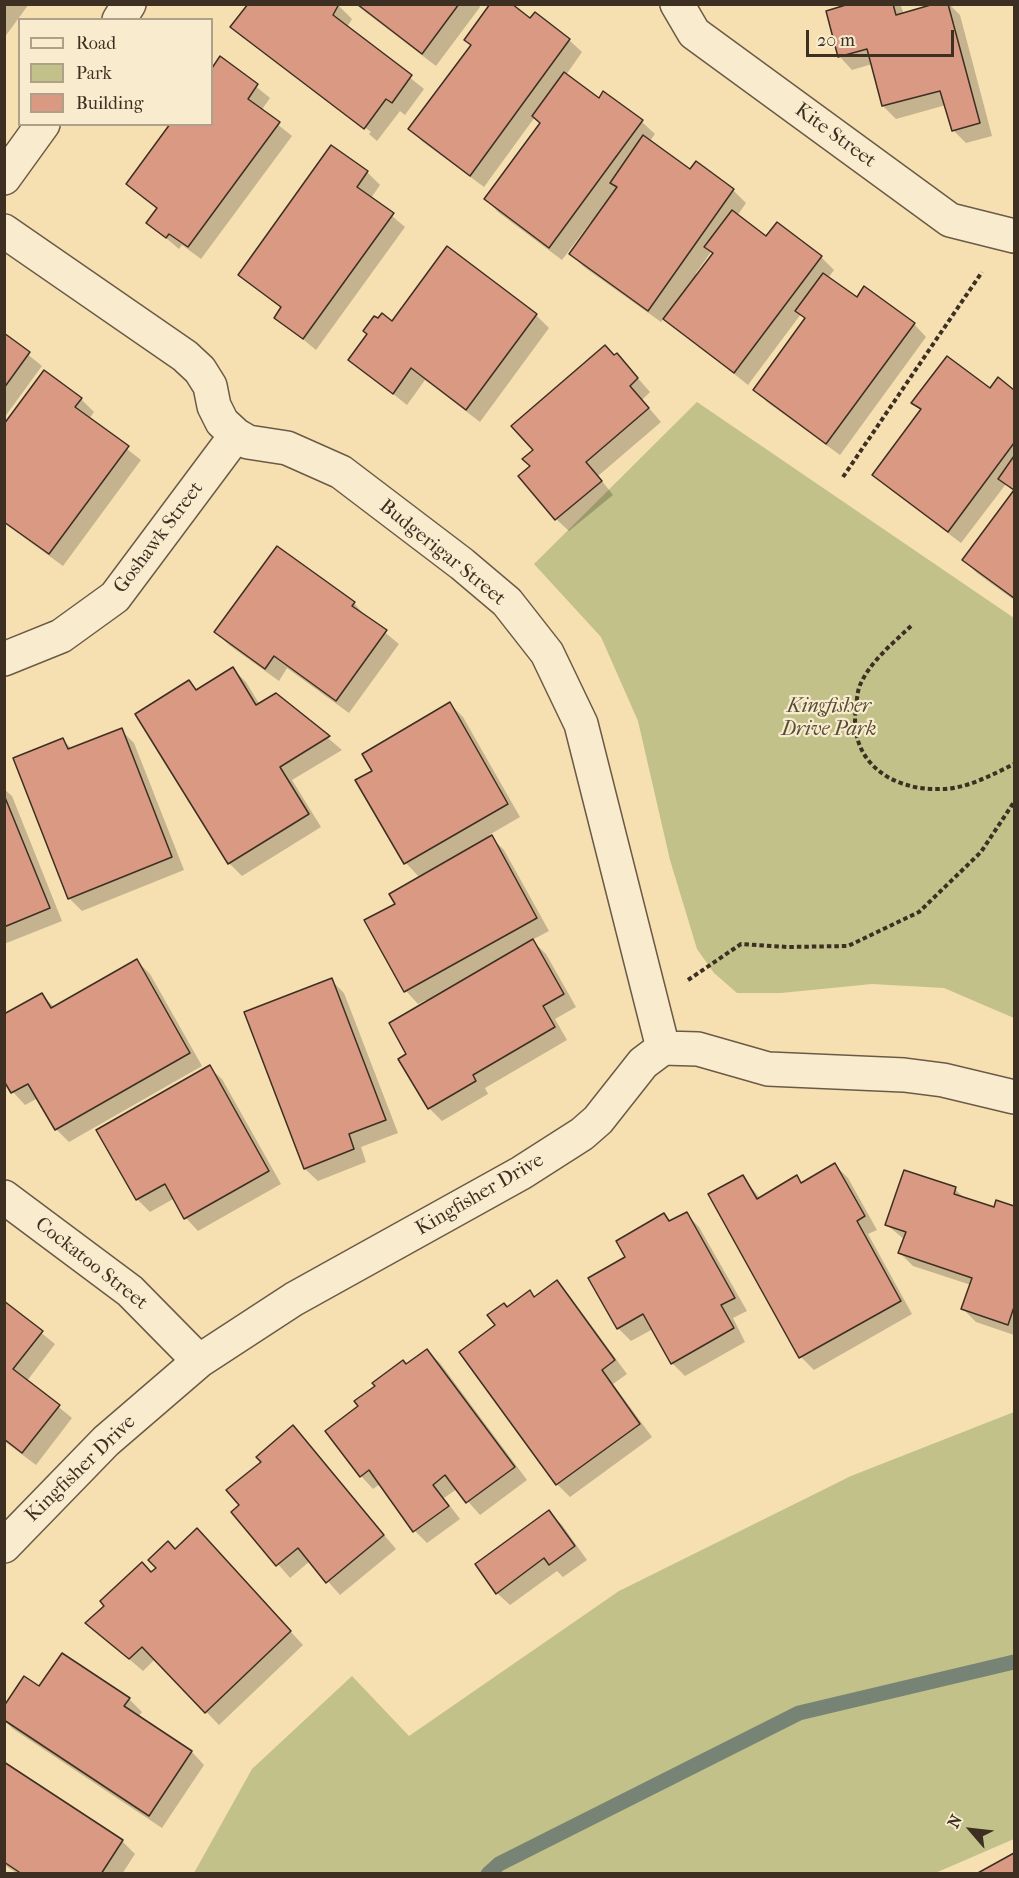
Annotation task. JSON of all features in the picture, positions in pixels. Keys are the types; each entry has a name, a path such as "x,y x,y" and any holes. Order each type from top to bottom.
{"street":[{"path":"119,18 129,4"},
{"name":"Kite Street","path":"677,4 694,33 950,220 1011,235"},
{"path":"4,178 42,126"},
{"path":"4,231 185,356 200,369 210,386 214,406 222,422 236,435"},
{"name":"Goshawk Street","path":"4,659 61,636 115,597 236,435"},
{"name":"Budgerigar Street","path":"236,435 248,442 287,448 341,472 462,564 507,602 547,653 581,724 663,1048"},
{"path":"663,1048 679,1046 698,1049 768,1069 893,1075 943,1080 1014,1097"},
{"name":"Kingfisher Drive","path":"4,1546 106,1441 199,1361 294,1299 520,1173 582,1134 598,1120 643,1063 663,1048"},
{"name":"Cockatoo Street","path":"4,1197 130,1291 199,1361"}],"path":[{"path":"843,477 1011,235"},
{"path":"910,626 878,657 859,686 853,728 867,763 896,782 941,789 980,780 1014,765"},
{"path":"650,999 710,967 741,944 788,947 848,946 919,912 981,852 1014,802"}],"green space":[{"name":"Kingfisher Drive Park","path":"697,402 1014,618 1014,1018 944,988 872,984 781,993 737,993 714,973 697,949 670,860 638,721 601,637 534,564"},
{"path":"1014,1412 1014,1839 933,1874 194,1873 252,1769 352,1676 409,1736 619,1591 851,1476"}],"building":[{"path":"248,4 339,4 333,15 412,75 392,103 386,99 364,129 230,27"},
{"path":"357,4 459,4 422,54"},
{"path":"490,4 512,4 530,18 535,12 570,39 470,176 408,129 471,45 464,40"},
{"path":"849,4 893,4 896,15 934,4 948,4 980,123 952,131 940,91 882,106 867,49 838,57 826,11"},
{"path":"220,56 258,84 248,99 280,122 188,247 169,234 166,238 146,223 157,208 126,184 169,126 213,126 213,66"},
{"path":"564,72 599,98 603,91 643,120 549,248 484,199 540,123 532,116"},
{"path":"643,135 690,169 696,161 734,189 648,311 569,254 617,187 610,183"},
{"path":"331,145 368,171 357,187 394,213 303,339 274,318 281,307 238,275"},
{"path":"732,210 766,236 777,222 822,256 734,373 663,319 713,253 704,247"},
{"path":"447,246 537,314 466,410 411,368 393,394 348,360 367,334 363,331 374,316 378,318 382,313 392,321"},
{"path":"823,273 857,297 864,286 915,323 826,444 753,390 805,318 795,311"},
{"path":"4,333 30,352 4,388"},
{"path":"605,345 614,355 617,353 638,378 630,386 649,408 586,462 602,481 555,520 518,476 530,466 522,459 533,450 511,426"},
{"path":"947,356 990,388 998,377 1014,390 1014,443 948,532 872,475 921,409 911,403"},
{"path":"44,370 82,398 75,407 129,446 49,554 4,522 4,424"},
{"path":"1014,456 1014,490 998,479"},
{"path":"1014,490 1014,598 962,560"},
{"path":"277,546 355,602 352,606 387,630 336,701 274,656 265,669 214,632"},
{"path":"233,667 256,705 276,693 330,736 280,767 309,814 228,864 135,714 189,680 196,690"},
{"path":"450,702 508,804 404,864 355,780 372,771 362,754"},
{"path":"122,728 172,857 68,899 13,758 63,738 68,749"},
{"path":"4,795 50,908 4,927"},
{"path":"492,835 537,918 404,992 364,920 395,904 389,894"},
{"path":"533,939 564,994 543,1006 555,1027 473,1075 476,1081 428,1109 398,1059 406,1054 389,1023"},
{"path":"137,959 190,1053 55,1130 28,1084 11,1093 4,1081 4,1014 42,993 51,1008"},
{"path":"332,978 386,1120 349,1134 354,1149 304,1169 244,1012"},
{"path":"210,1065 269,1171 184,1219 165,1184 136,1200 96,1130"},
{"path":"835,1163 865,1216 857,1221 901,1301 799,1358 708,1194 743,1175 757,1199 797,1175 801,1183"},
{"path":"904,1170 956,1187 954,1194 994,1207 996,1200 1014,1206 1014,1307 1008,1325 961,1309 972,1278 898,1253 906,1232 885,1225"},
{"path":"687,1212 735,1298 721,1305 734,1328 671,1364 643,1314 617,1329 588,1278 625,1257 616,1241 664,1213 669,1221"},
{"path":"557,1280 615,1360 602,1370 640,1424 556,1485 459,1352 495,1325 487,1315 504,1303 507,1307 530,1290 534,1297"},
{"path":"4,1301 43,1331 13,1369 60,1405 22,1453 4,1439"},
{"path":"427,1349 515,1467 466,1503 445,1475 433,1485 449,1506 413,1532 369,1470 360,1477 325,1431 358,1406 354,1401 375,1386 372,1383 403,1360 406,1364"},
{"path":"293,1425 384,1535 326,1583 298,1548 276,1566 231,1512 239,1505 226,1490 261,1462 256,1457"},
{"path":"549,1510 575,1546 549,1565 544,1558 496,1594 475,1564"},
{"path":"197,1528 291,1631 205,1713 142,1647 129,1659 85,1623 104,1606 100,1601 142,1562 151,1572 156,1568 148,1560 168,1541 175,1549"},
{"path":"62,1653 130,1698 124,1706 192,1751 149,1816 4,1720 4,1706 24,1676 39,1686"},
{"path":"4,1762 123,1840 101,1874 22,1874 4,1862"},
{"path":"1014,1853 1014,1874 976,1874"}],"waterway":[{"path":"488,1874 499,1864 799,1713 1014,1662"}]}
